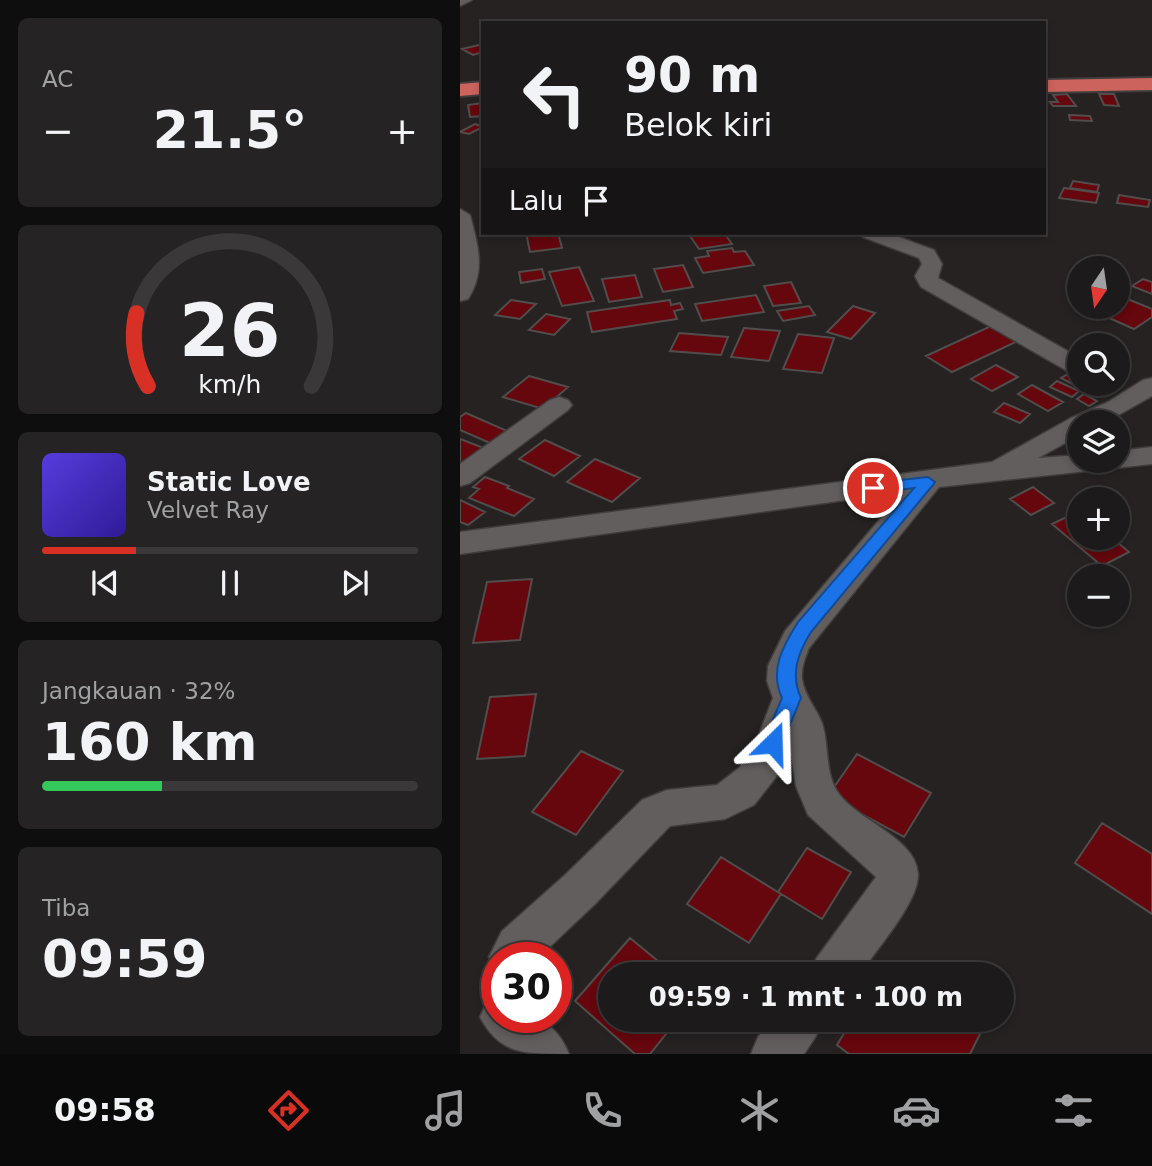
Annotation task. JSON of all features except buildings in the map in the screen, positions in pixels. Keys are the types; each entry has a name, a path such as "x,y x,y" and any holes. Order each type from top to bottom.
{"highway":[{"path":"1046,86 1152,85"},
{"path":"460,90 481,88"}],"street":[{"path":"460,2 466,0"},
{"path":"460,215 470,257 468,274 460,294"},
{"path":"875,235 927,254 932,264 926,276 929,282 1067,361"},
{"path":"1107,410 1141,392"},
{"path":"460,477 559,405"},
{"path":"993,471 1067,431"},
{"path":"1130,458 1152,455"},
{"path":"460,543 928,482 993,471 1067,464"},
{"path":"841,962 896,885 897,871 871,842 832,814 820,800 804,723 785,683 790,649 805,627 928,482"},
{"path":"523,942 589,881 642,824 661,810 723,804 742,792 757,773 773,743 791,698"},
{"path":"776,1054 792,1032"},
{"path":"518,1033 545,1054"}],"route":[{"path":"773,743 791,698 785,683 790,649 805,627 928,482 873,488"}]}
